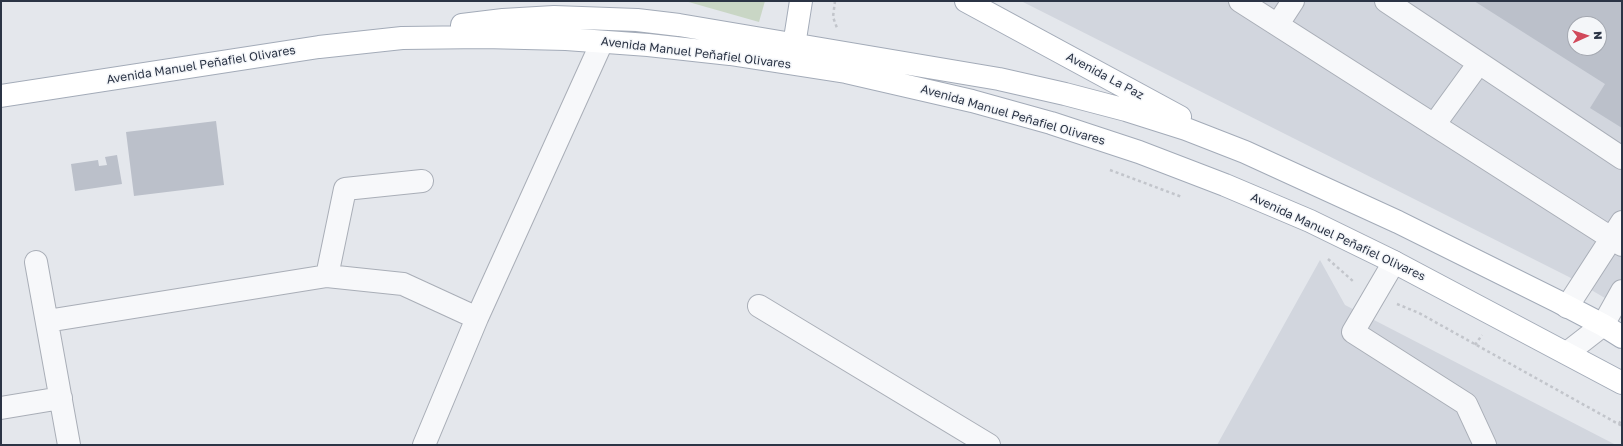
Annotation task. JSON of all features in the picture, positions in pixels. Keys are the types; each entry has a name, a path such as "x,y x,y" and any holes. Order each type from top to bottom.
{"main road":[{"path":"792,54 801,1"},
{"name":"Avenida La Paz","path":"966,1 1245,152"},
{"name":"Avenida Manuel Peñafiel Olivares","path":"402,38 452,27 503,20 554,17 596,17 679,25 792,54 846,72 972,101 1051,123 1139,152 1225,185 1310,221 1394,262 1622,383"},
{"name":"Avenida Manuel Peñafiel Olivares","path":"1,96 319,47 402,38 484,37 648,45 730,54 792,54 998,79 1126,110 1186,129 1245,152 1398,222 1622,336"}],"street":[{"path":"1240,1 1434,125 1619,235 1567,307"},
{"path":"1278,24 1294,1"},
{"path":"1386,1 1622,158"},
{"path":"424,445 478,318 602,42"},
{"path":"1434,125 1479,63"},
{"path":"327,276 345,189 422,181"},
{"path":"36,262 69,445"},
{"path":"1394,262 1354,332 1466,404 1485,445"},
{"path":"47,321 327,276 403,284 478,318"},
{"path":"1567,353 1603,325 1622,291"},
{"path":"759,306 989,445"},
{"path":"1,408 61,398"}],"path":[{"path":"1109,170 1189,199"},
{"path":"1326,257 1351,281 1375,295 1419,313 1622,426"},
{"path":"1619,424 1622,418"}],"shaded area":[{"path":"1021,1 1622,1 1622,308 1569,277"},
{"path":"1320,260 1345,305 1616,445 1217,445"}],"green space":[{"path":"685,1 765,1 759,22"}],"building":[{"path":"1474,1 1622,1 1622,128 1590,108 1605,84"},
{"path":"216,121 224,185 134,196 126,132"},
{"path":"117,155 122,184 75,191 71,164 98,160 99,166 107,165 105,157"}]}
